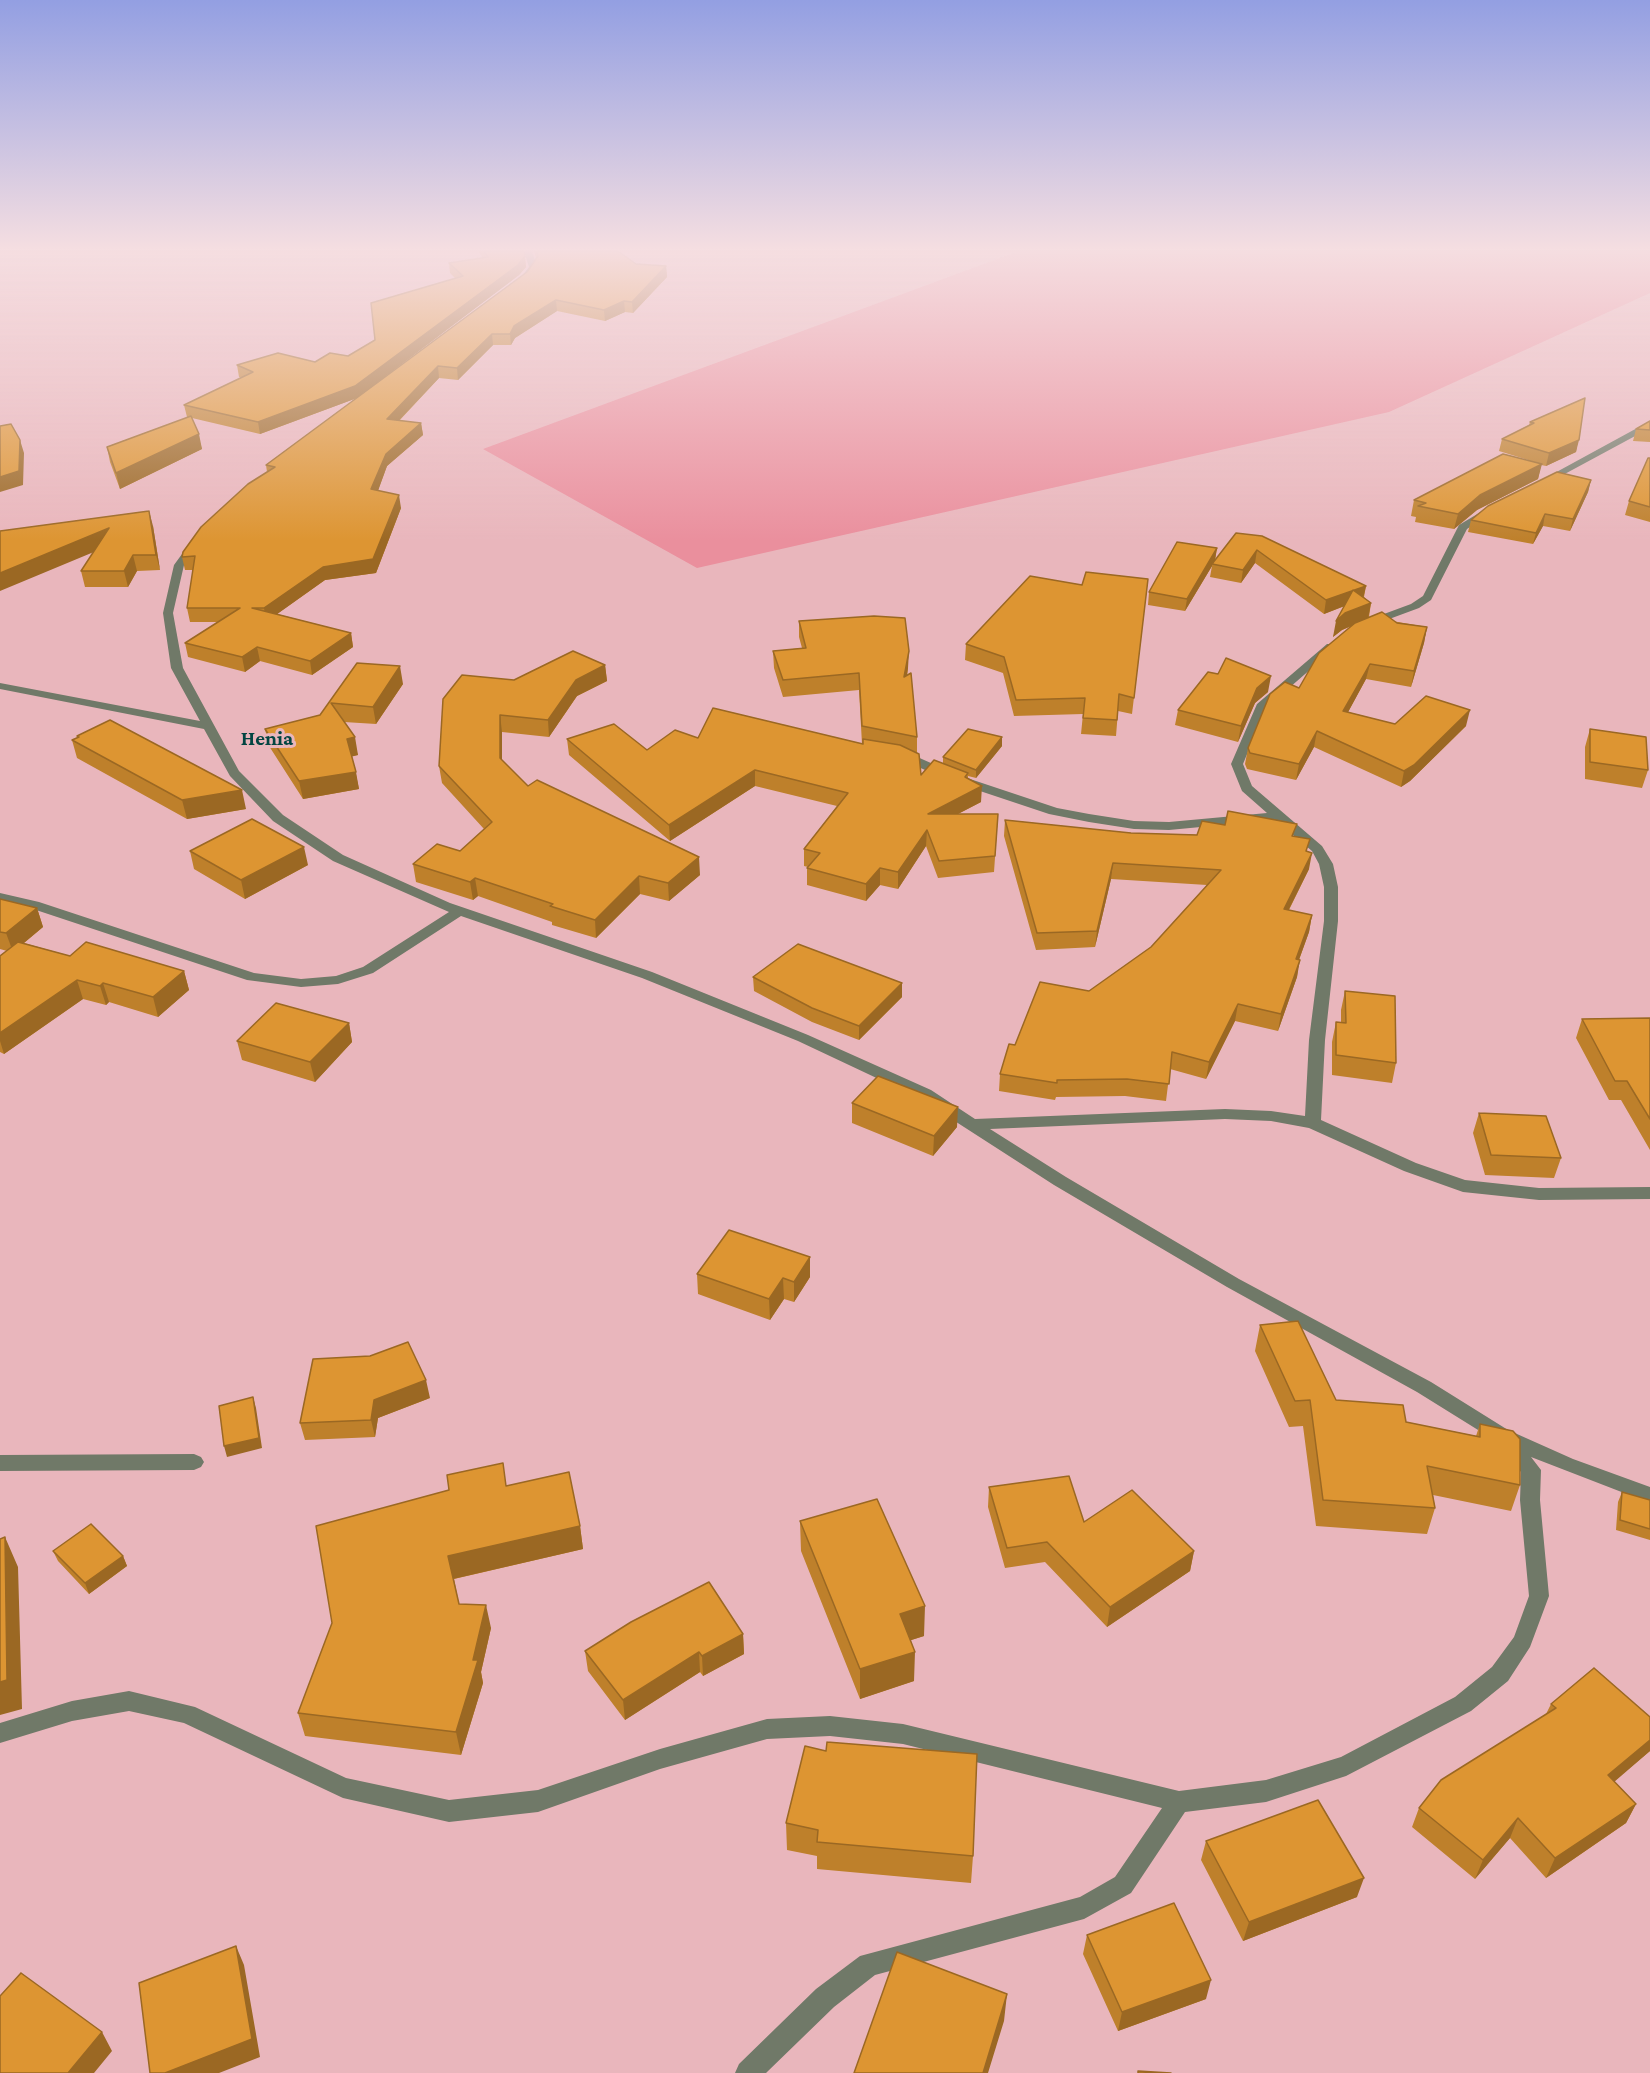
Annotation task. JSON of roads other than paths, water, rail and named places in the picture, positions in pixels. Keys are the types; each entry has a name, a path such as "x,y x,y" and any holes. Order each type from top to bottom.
{"street":[{"path":"1533,488 1617,445 1650,424"},
{"path":"1357,629 1415,606 1427,598 1463,527 1502,504"},
{"path":"203,532 180,565 168,613 177,668 234,773 278,818 339,858 460,911 647,975 803,1038 925,1094 1060,1181 1233,1283 1424,1387 1502,1435 1566,1464 1650,1495"},
{"path":"1313,1123 1317,1040 1331,921 1331,887 1326,864 1317,849 1246,788 1237,764 1261,706 1338,641"},
{"path":"0,686 126,712 209,726"},
{"path":"884,751 903,756 954,778 1054,811 1089,819 1134,825 1169,826 1276,816"},
{"path":"0,897 34,905 252,977 300,982 338,980 368,970 460,911"},
{"path":"971,1124 1225,1114 1271,1116 1313,1123 1410,1167 1463,1186 1539,1194 1650,1193"},
{"path":"0,1733 72,1711 129,1701 187,1714 344,1788 449,1811 538,1801 660,1760 767,1729 830,1726 903,1734 1179,1802 1266,1791 1346,1766 1463,1704 1500,1674 1523,1641 1539,1596 1530,1500 1531,1470 1519,1456 1517,1457 1502,1435"},
{"path":"0,1463 194,1462"},
{"path":"748,2073 825,1998 869,1965 1084,1907 1124,1886 1179,1802"}],"district":[{"name":"Henia","path":"267,739"}]}
